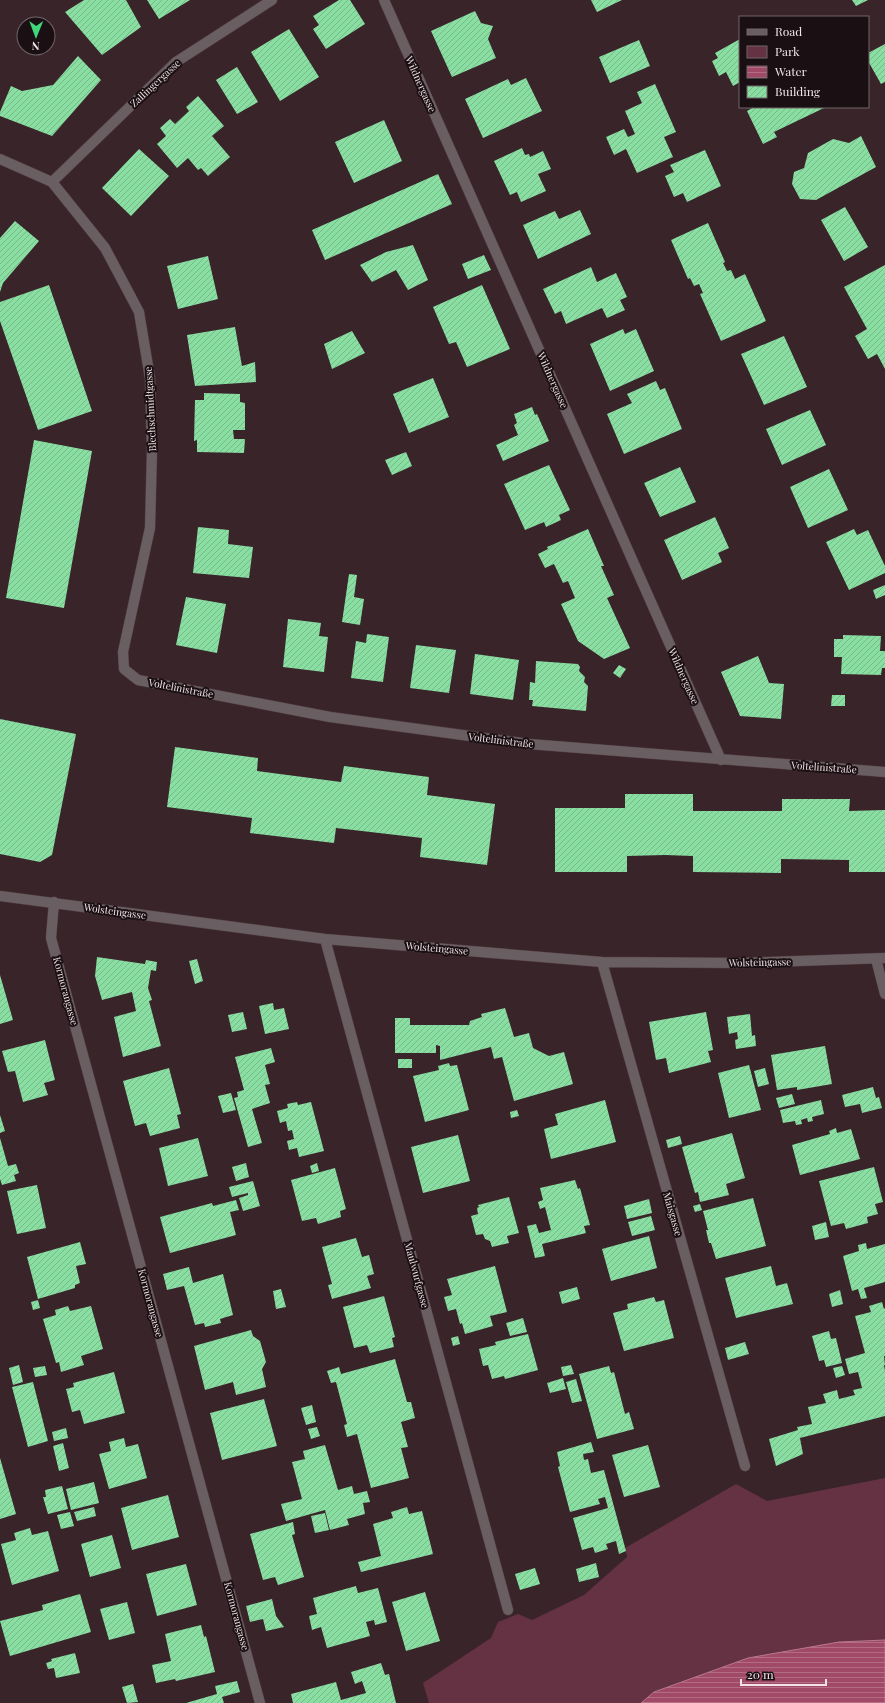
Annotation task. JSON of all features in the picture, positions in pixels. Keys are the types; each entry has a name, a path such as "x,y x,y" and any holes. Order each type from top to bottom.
{"street":[{"name":"Zallingergasse","path":"52,182 176,62 272,0"},
{"name":"Wildnergasse","path":"384,0 722,760"},
{"name":"Blechschmidtgasse","path":"0,159 52,182 105,248 139,312 150,378 152,450 150,528 123,652 124,669"},
{"name":"Voltelinistraße","path":"124,669 138,680 330,717 529,744 885,772"},
{"name":"Wolsteingasse","path":"0,896 325,939 602,962 741,964 881,958"},
{"name":"Kormorangasse","path":"54,902 51,938 260,1703"},
{"name":"Maulwurfgasse","path":"325,939 508,1610"},
{"path":"881,958 885,994"},
{"name":"Maisgasse","path":"602,962 745,1466"}],"green space":[{"path":"885,1478 885,1640 839,1642 654,1692 641,1703 429,1703 423,1683 491,1638 498,1622 518,1614 532,1620 584,1595 627,1557 625,1548 736,1484 767,1501"}],"water":[{"path":"885,1640 885,1703 641,1703 654,1692 748,1658 839,1642"}],"building":[{"path":"84,0 126,0 141,27 102,55 65,12"},
{"path":"147,0 190,0 159,19"},
{"path":"339,0 350,0 365,24 326,49 313,29 319,25 313,16"},
{"path":"591,0 622,0 597,12"},
{"path":"852,0 868,0 856,6"},
{"path":"475,11 481,23 493,26 488,39 496,58 452,77 431,31"},
{"path":"289,29 319,77 280,101 251,52"},
{"path":"639,40 650,66 610,83 599,57"},
{"path":"739,40 739,83 733,86 726,72 719,76 712,61 718,58 715,53"},
{"path":"885,44 885,82 881,84 869,63 869,52"},
{"path":"78,56 101,80 52,136 0,116 0,112 11,86 22,91 53,85"},
{"path":"237,67 258,102 237,114 216,80"},
{"path":"526,78 542,111 483,138 465,99 508,79 511,85"},
{"path":"655,84 676,132 664,137 673,157 637,173 626,149 614,155 606,137 624,129 628,137 635,134 625,111 642,103 637,92"},
{"path":"198,96 224,126 212,136 230,157 208,176 201,168 198,170 188,158 177,168 157,144 166,136 160,128 170,119 175,124 189,111 186,107"},
{"path":"752,108 824,108 774,132 777,137 763,144 747,111"},
{"path":"384,120 402,161 354,183 335,142"},
{"path":"861,136 876,167 816,200 800,199 792,184 794,172 804,168 808,153 833,139 849,143"},
{"path":"522,148 525,155 529,154 530,157 543,151 551,169 538,174 546,191 521,202 517,192 510,195 494,161"},
{"path":"139,149 169,176 131,216 102,188"},
{"path":"705,150 721,186 687,202 683,193 674,197 665,176 674,172 670,165"},
{"path":"438,174 452,204 325,260 312,230"},
{"path":"845,207 868,247 844,261 821,220"},
{"path":"580,210 591,234 538,259 523,225 555,211 559,219"},
{"path":"15,221 39,241 3,283 0,292 0,238"},
{"path":"708,223 725,262 723,263 727,271 731,270 735,279 745,274 766,321 721,341 700,294 703,293 699,284 694,286 690,278 688,279 671,240"},
{"path":"413,245 428,280 408,290 396,270 372,282 360,265 386,252"},
{"path":"484,255 491,270 468,279 462,264"},
{"path":"208,256 218,299 178,309 167,266"},
{"path":"885,265 885,369 877,354 868,359 855,336 867,329 844,287"},
{"path":"591,267 597,282 616,273 627,297 620,300 625,310 607,318 602,308 566,324 561,311 555,314 543,289"},
{"path":"49,285 92,411 38,430 0,321 0,302"},
{"path":"482,285 510,349 467,367 456,342 449,344 433,307"},
{"path":"235,327 242,366 255,362 256,382 195,386 187,335"},
{"path":"623,329 625,334 636,329 654,371 610,391 590,344"},
{"path":"352,331 365,353 332,369 324,344"},
{"path":"784,336 807,387 764,405 741,354"},
{"path":"433,378 449,417 409,433 393,394"},
{"path":"656,381 660,390 665,388 682,429 624,454 607,414 632,403 627,394"},
{"path":"204,393 240,394 240,402 245,403 245,430 233,430 234,439 245,439 244,453 197,452 197,440 194,441 195,400 204,400"},
{"path":"532,407 535,415 537,414 549,441 503,461 496,445 518,435 514,425 517,423 514,414"},
{"path":"810,410 826,445 782,465 766,429"},
{"path":"34,440 92,451 64,608 6,598"},
{"path":"406,452 412,466 392,475 385,460"},
{"path":"549,465 570,510 559,515 561,520 546,527 544,522 525,530 504,484"},
{"path":"680,467 696,502 660,517 644,483"},
{"path":"829,469 848,510 808,528 790,487"},
{"path":"715,517 729,548 718,553 722,562 682,580 664,540"},
{"path":"198,527 229,530 228,544 253,547 249,578 193,573"},
{"path":"588,529 604,566 601,566 614,595 607,598 630,648 604,659 578,641 561,604 575,598 568,581 563,583 554,564 545,568 538,554 548,549 547,547"},
{"path":"854,529 857,535 868,530 885,566 885,573 849,590 826,542"},
{"path":"349,574 357,575 354,597 364,599 360,625 342,622"},
{"path":"885,585 885,595 876,599 873,590"},
{"path":"186,597 226,604 217,653 176,645"},
{"path":"288,619 321,623 319,636 328,637 324,672 283,667"},
{"path":"367,634 389,637 383,682 351,678 356,641 366,643"},
{"path":"843,635 881,636 880,651 885,651 885,668 882,668 881,675 841,674 842,657 834,657 834,639 843,639"},
{"path":"416,645 456,650 449,693 410,688"},
{"path":"475,654 519,660 513,700 470,694"},
{"path":"758,656 769,683 784,684 781,719 740,716 721,672"},
{"path":"536,661 578,664 580,667 579,671 585,677 584,682 588,686 586,711 532,706 533,700 529,700 530,682 535,683"},
{"path":"619,665 626,669 620,678 613,673"},
{"path":"832,695 845,695 845,706 831,706"},
{"path":"0,719 76,734 52,855 40,862 0,854"},
{"path":"175,747 258,758 257,771 341,782 344,766 429,777 427,795 495,804 487,865 420,857 422,838 336,828 334,843 250,833 252,818 167,807"},
{"path":"625,794 693,794 693,811 782,811 782,799 850,799 849,811 885,810 885,872 849,872 849,860 781,859 781,873 693,872 693,856 665,855 627,856 627,872 555,872 555,808 625,808"},
{"path":"97,957 145,964 146,960 157,962 156,971 151,970 148,988 152,1000 149,1001 161,1046 123,1057 114,1017 136,1011 132,992 102,1000 95,976"},
{"path":"197,959 203,981 195,984 189,961"},
{"path":"0,975 13,1020 0,1024"},
{"path":"273,1003 274,1010 284,1008 289,1029 265,1034 259,1006"},
{"path":"505,1008 514,1037 529,1033 533,1048 549,1056 564,1052 573,1084 514,1101 502,1057 494,1059 491,1047 440,1060 440,1046 436,1045 436,1053 395,1053 395,1018 410,1018 410,1025 469,1025 470,1021 482,1017 481,1014"},
{"path":"243,1012 247,1029 232,1032 228,1015"},
{"path":"706,1012 713,1050 708,1051 711,1062 669,1073 666,1058 656,1060 649,1022"},
{"path":"750,1014 752,1036 755,1035 756,1046 736,1049 735,1040 738,1039 737,1032 729,1034 727,1017"},
{"path":"45,1040 55,1080 44,1083 48,1095 23,1102 15,1071 8,1072 2,1051"},
{"path":"825,1046 832,1084 797,1090 797,1087 777,1090 771,1055"},
{"path":"271,1048 275,1062 265,1065 270,1084 265,1085 270,1103 252,1109 262,1143 248,1147 234,1098 238,1097 237,1092 244,1090 235,1057"},
{"path":"398,1059 412,1059 412,1068 398,1068"},
{"path":"449,1063 450,1066 457,1065 469,1110 425,1122 413,1076 439,1070 438,1066"},
{"path":"749,1065 761,1110 729,1118 718,1073"},
{"path":"169,1068 181,1114 177,1115 180,1128 150,1136 146,1123 135,1126 123,1081"},
{"path":"765,1068 769,1084 758,1087 754,1071"},
{"path":"873,1087 876,1098 879,1097 882,1108 862,1113 860,1104 845,1107 842,1095"},
{"path":"231,1093 236,1110 223,1113 218,1096"},
{"path":"792,1094 795,1104 779,1108 776,1098"},
{"path":"605,1100 616,1142 551,1159 544,1129 558,1125 555,1114"},
{"path":"821,1100 824,1114 812,1117 813,1121 808,1122 807,1118 801,1120 802,1124 796,1125 795,1121 783,1123 780,1110"},
{"path":"297,1102 298,1105 311,1102 324,1151 299,1157 297,1148 289,1150 287,1141 294,1139 292,1130 288,1131 286,1121 280,1123 277,1111 288,1108 287,1104"},
{"path":"517,1110 519,1116 511,1118 510,1112"},
{"path":"0,1115 5,1131 0,1133"},
{"path":"836,1128 837,1133 851,1129 860,1159 800,1175 792,1145 830,1134 829,1131"},
{"path":"732,1133 745,1178 726,1184 729,1195 700,1202 698,1192 695,1193 682,1147"},
{"path":"458,1135 470,1181 423,1193 411,1147"},
{"path":"680,1136 682,1144 668,1148 666,1140"},
{"path":"0,1138 8,1166 16,1164 19,1173 14,1175 16,1181 2,1185 0,1179"},
{"path":"198,1138 208,1176 168,1186 159,1148"},
{"path":"246,1163 249,1177 236,1181 232,1167"},
{"path":"317,1163 319,1171 312,1173 310,1166"},
{"path":"874,1167 883,1202 875,1204 878,1214 867,1217 868,1223 846,1229 844,1223 831,1226 819,1181"},
{"path":"335,1168 346,1209 340,1211 341,1217 318,1224 316,1218 302,1221 291,1180"},
{"path":"575,1180 578,1189 580,1188 590,1225 584,1226 586,1233 542,1244 545,1256 535,1258 527,1226 536,1224 539,1233 551,1230 545,1207 540,1209 538,1202 543,1200 540,1188"},
{"path":"253,1181 260,1206 243,1211 239,1198 248,1195 248,1193 232,1197 229,1187"},
{"path":"37,1185 46,1228 17,1234 7,1191"},
{"path":"509,1197 519,1233 507,1236 509,1243 492,1247 490,1241 485,1239 483,1234 476,1235 471,1216 478,1214 478,1205"},
{"path":"753,1198 766,1246 716,1259 711,1243 709,1243 706,1230 708,1230 703,1211"},
{"path":"649,1199 652,1213 627,1219 624,1206"},
{"path":"236,1200 239,1210 230,1212 236,1235 170,1253 160,1217 212,1203 213,1206"},
{"path":"700,1204 702,1210 695,1212 693,1206"},
{"path":"651,1216 655,1230 632,1236 628,1222"},
{"path":"826,1222 829,1237 815,1240 812,1226"},
{"path":"649,1236 657,1268 611,1281 602,1249"},
{"path":"356,1238 362,1257 369,1255 374,1274 367,1276 371,1288 332,1299 328,1285 332,1284 322,1247"},
{"path":"80,1242 86,1264 76,1266 80,1283 75,1285 75,1288 38,1299 27,1257"},
{"path":"866,1243 867,1249 885,1244 885,1282 864,1288 867,1298 861,1299 858,1289 852,1291 843,1256 859,1251 858,1245"},
{"path":"495,1266 507,1312 490,1316 493,1326 465,1334 462,1323 460,1324 456,1309 448,1311 444,1297 452,1295 447,1279"},
{"path":"771,1266 776,1286 787,1283 793,1304 736,1318 725,1278"},
{"path":"189,1267 193,1283 223,1274 233,1315 220,1319 221,1323 205,1327 204,1323 195,1325 184,1286 167,1290 163,1274"},
{"path":"577,1287 580,1299 562,1304 559,1292"},
{"path":"281,1289 286,1307 276,1309 273,1291"},
{"path":"840,1290 843,1304 832,1307 829,1294"},
{"path":"384,1296 395,1337 392,1338 394,1347 370,1353 367,1345 354,1348 343,1307"},
{"path":"654,1297 656,1302 664,1300 674,1338 624,1351 613,1313 628,1309 627,1304"},
{"path":"38,1300 40,1308 33,1310 31,1302"},
{"path":"882,1302 884,1309 885,1308 885,1416 800,1438 799,1433 803,1454 776,1466 769,1439 798,1430 797,1427 812,1424 808,1407 826,1403 823,1394 837,1390 839,1399 855,1395 853,1390 862,1388 858,1372 849,1374 845,1359 865,1353 855,1316 871,1312 869,1306"},
{"path":"68,1306 70,1311 91,1306 103,1349 81,1356 84,1365 61,1372 59,1362 56,1363 43,1319 56,1315 55,1310"},
{"path":"523,1318 527,1332 510,1336 506,1323"},
{"path":"251,1330 253,1336 260,1341 266,1362 262,1369 266,1387 236,1395 233,1382 205,1390 194,1346"},
{"path":"829,1331 831,1339 836,1338 842,1363 826,1367 824,1360 819,1361 812,1336"},
{"path":"528,1334 538,1370 505,1379 504,1376 492,1379 488,1365 483,1366 479,1349 496,1345 495,1342"},
{"path":"458,1336 460,1344 453,1346 451,1338"},
{"path":"745,1342 749,1354 728,1360 725,1348"},
{"path":"395,1359 407,1402 411,1402 415,1418 401,1422 408,1447 401,1448 409,1478 371,1488 357,1434 347,1437 344,1425 347,1424 336,1382 331,1383 327,1371 339,1367 341,1374"},
{"path":"19,1365 23,1382 13,1385 9,1368"},
{"path":"571,1365 574,1374 563,1376 561,1367"},
{"path":"45,1366 47,1375 35,1377 33,1368"},
{"path":"609,1366 611,1373 614,1372 625,1414 629,1412 634,1429 597,1439 579,1374"},
{"path":"842,1366 845,1375 836,1378 833,1368"},
{"path":"114,1372 125,1413 84,1424 80,1410 72,1412 66,1389 74,1387 73,1383"},
{"path":"563,1378 566,1389 550,1393 547,1383"},
{"path":"576,1379 582,1401 572,1403 566,1382"},
{"path":"33,1382 48,1441 28,1447 12,1387"},
{"path":"264,1399 277,1446 222,1460 210,1413"},
{"path":"312,1405 316,1422 306,1425 301,1408"},
{"path":"317,1427 320,1436 311,1439 308,1429"},
{"path":"66,1428 68,1438 54,1441 52,1432"},
{"path":"124,1438 126,1447 138,1444 147,1478 109,1489 99,1454 111,1451 109,1442"},
{"path":"591,1442 594,1452 583,1454 584,1460 588,1459 591,1473 604,1470 626,1551 619,1554 616,1541 606,1544 608,1549 595,1553 593,1547 582,1550 573,1518 608,1508 605,1497 598,1499 600,1504 570,1512 558,1467 560,1466 557,1452"},
{"path":"63,1443 69,1468 59,1471 53,1446"},
{"path":"325,1445 338,1490 352,1486 354,1494 367,1491 370,1502 363,1503 365,1514 347,1519 349,1525 330,1530 325,1510 286,1521 281,1504 302,1499 292,1462 305,1459 303,1451"},
{"path":"648,1445 660,1487 624,1497 612,1455"},
{"path":"0,1458 16,1514 0,1519"},
{"path":"94,1482 99,1503 71,1510 66,1489"},
{"path":"62,1486 68,1509 48,1514 43,1497 46,1497 45,1490"},
{"path":"168,1495 179,1537 132,1550 121,1508"},
{"path":"94,1507 96,1516 77,1521 74,1512"},
{"path":"407,1507 409,1514 422,1511 433,1554 361,1572 358,1562 381,1556 373,1524 393,1518 391,1512"},
{"path":"70,1512 74,1526 61,1529 57,1515"},
{"path":"325,1513 329,1530 315,1533 311,1516"},
{"path":"293,1522 295,1534 292,1535 304,1577 278,1585 275,1577 263,1580 250,1534"},
{"path":"30,1528 32,1535 48,1531 59,1571 12,1585 1,1544 16,1540 14,1533"},
{"path":"112,1535 121,1568 90,1577 81,1544"},
{"path":"596,1563 599,1577 579,1582 576,1569"},
{"path":"186,1564 197,1605 157,1616 146,1574"},
{"path":"535,1568 540,1584 520,1590 515,1574"},
{"path":"356,1586 358,1593 378,1588 387,1622 375,1625 374,1620 366,1622 370,1636 327,1648 321,1627 312,1630 309,1616 317,1614 313,1598"},
{"path":"425,1592 440,1641 406,1651 392,1602"},
{"path":"80,1594 91,1632 10,1656 0,1621 43,1610 42,1605"},
{"path":"272,1599 276,1616 284,1627 266,1631 263,1619 250,1622 246,1606"},
{"path":"127,1602 135,1633 109,1640 100,1609"},
{"path":"201,1625 204,1637 206,1636 215,1672 176,1681 175,1679 156,1683 152,1665 171,1661 165,1634"},
{"path":"75,1653 80,1673 56,1678 54,1668 48,1669 46,1663 52,1661 51,1659"},
{"path":"381,1663 385,1675 389,1674 396,1703 293,1703 291,1694 336,1682 341,1700 366,1693 362,1681 355,1684 351,1672"},
{"path":"237,1681 240,1692 222,1697 224,1703 186,1703 217,1694 215,1686"},
{"path":"133,1684 138,1702 127,1703 122,1687"}]}
